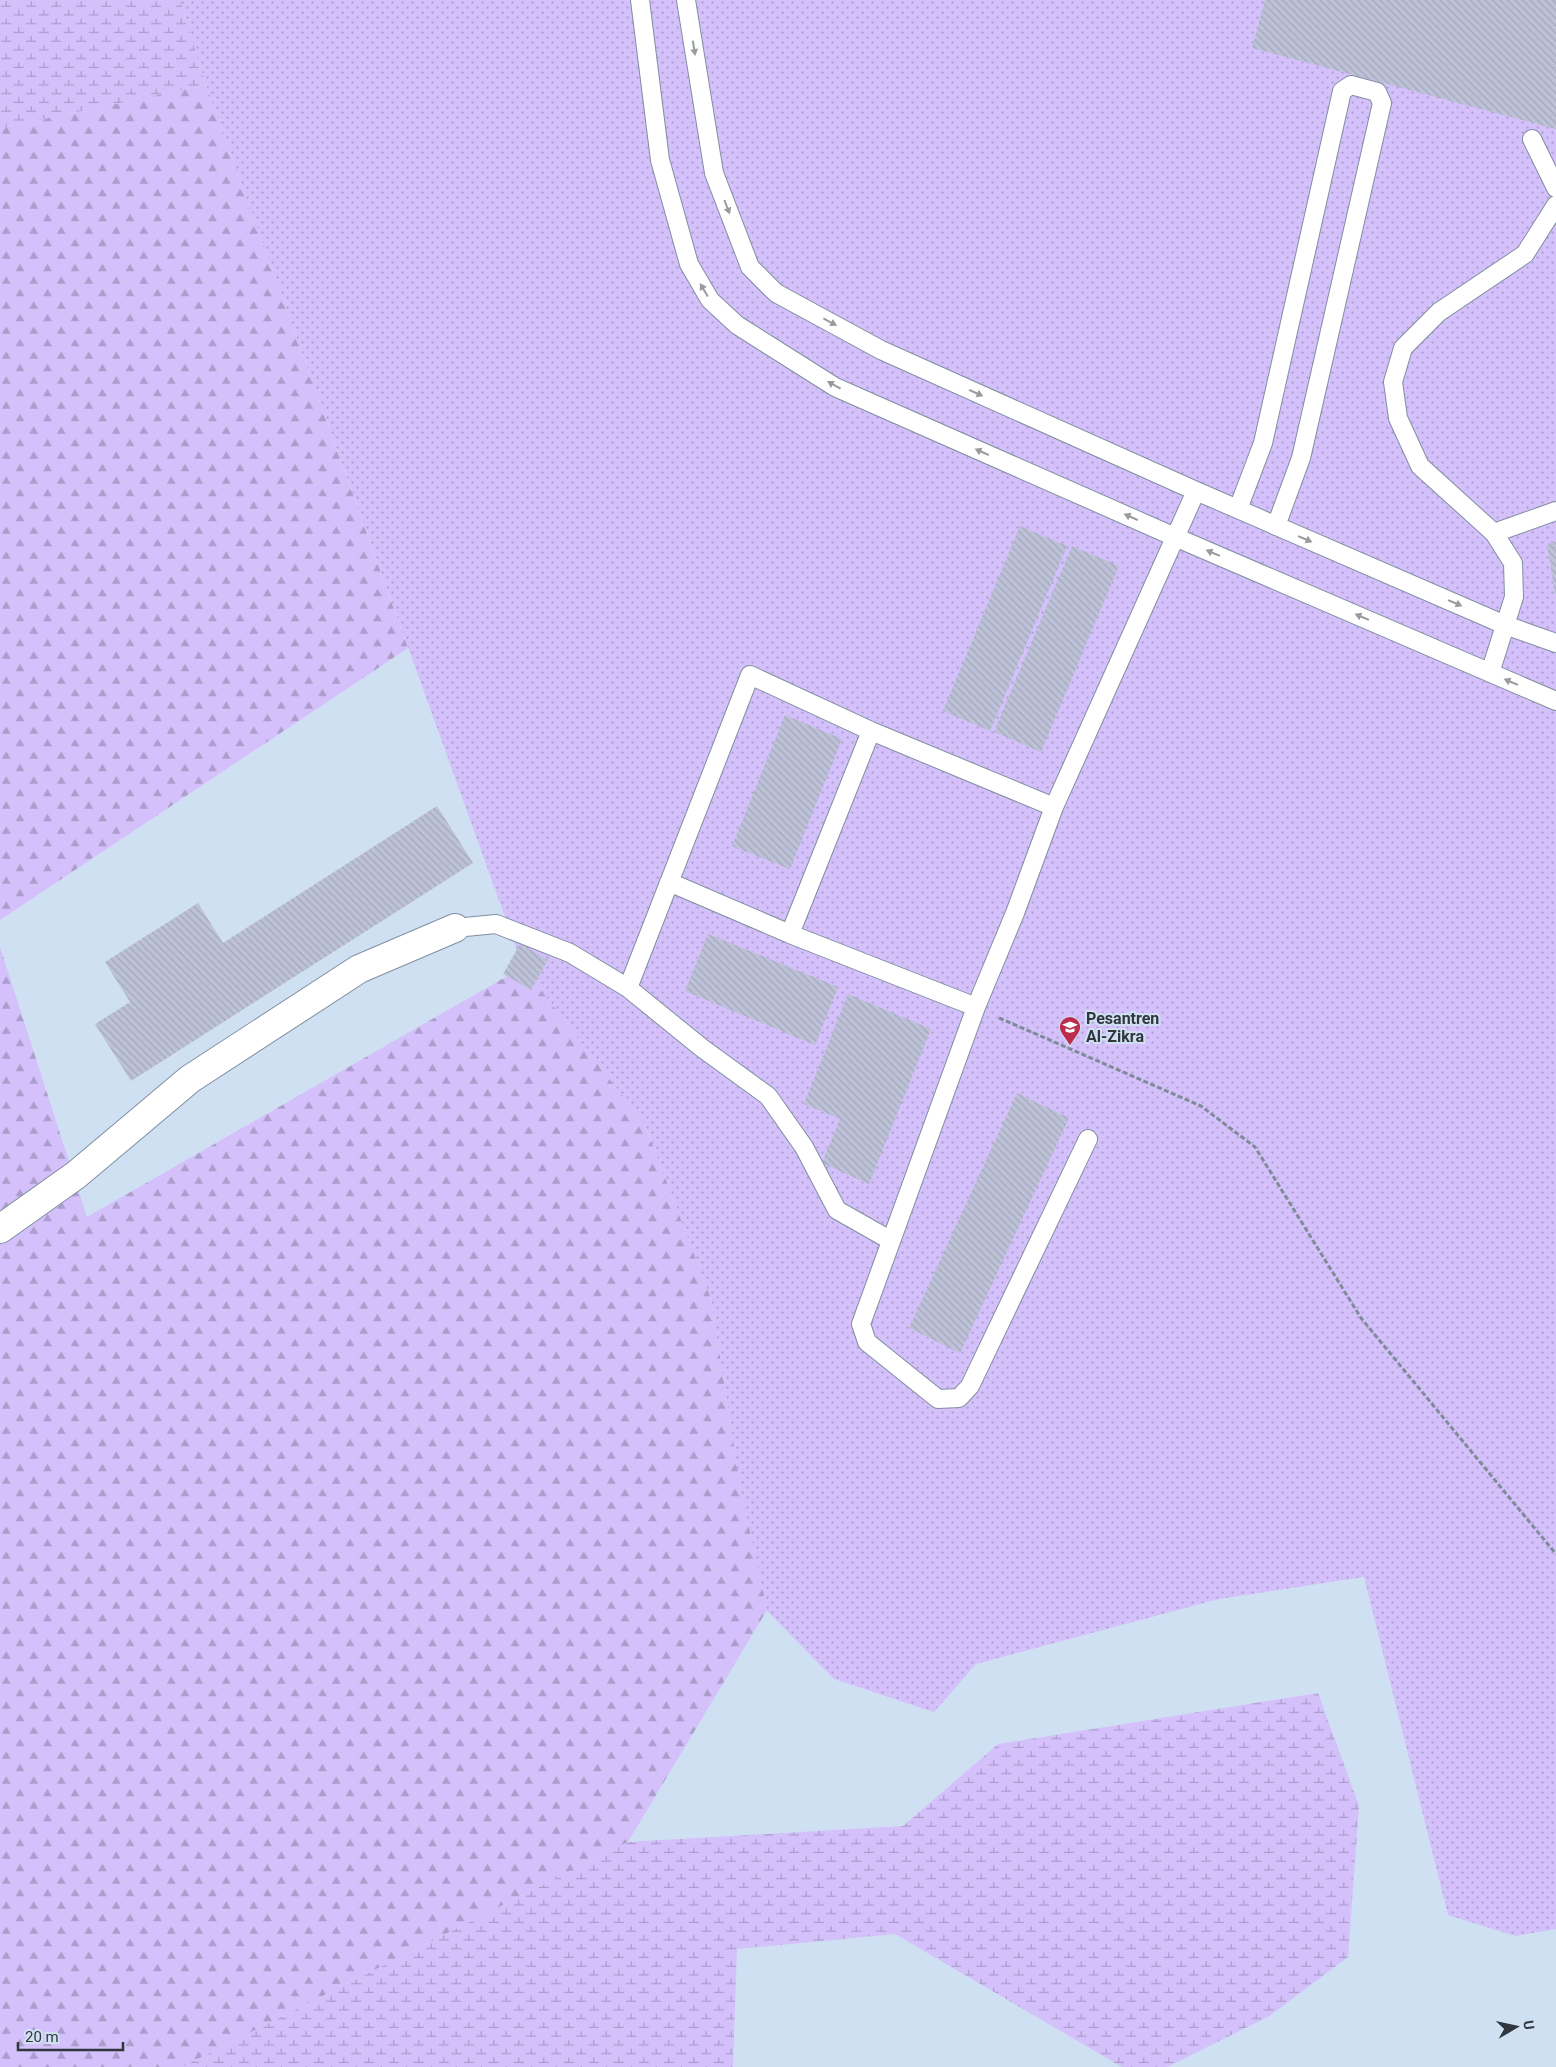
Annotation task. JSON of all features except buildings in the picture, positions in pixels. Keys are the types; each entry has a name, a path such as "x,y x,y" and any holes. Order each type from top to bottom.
{"street":[{"path":"0,1229 76,1175 190,1079 359,970 455,928"}],"lane":[{"path":"640,0 660,160 689,264 710,300 737,325 835,387 1175,537 1556,701"},
{"path":"686,0 714,173 750,266 776,293 881,350 1196,492 1505,625 1556,643"},
{"path":"1238,509 1263,443 1342,91 1351,85 1377,92 1382,103 1303,448 1276,526"},
{"path":"1532,139 1556,188"},
{"path":"1490,673 1514,597 1513,563 1494,533 1420,466 1398,418 1393,382 1403,348 1439,312 1525,254 1556,205"},
{"path":"1088,1138 970,1386 959,1398 938,1399 867,1342 861,1324 976,1007 1015,913 1054,807 1196,492"},
{"path":"1494,533 1556,511"},
{"path":"628,988 750,674 871,731 1054,807"},
{"path":"790,934 871,731"},
{"path":"669,882 790,934 976,1007"},
{"path":"455,928 496,924 570,953 628,988 702,1048 768,1096 804,1147 837,1210 890,1240"}],"path":[{"path":"976,1007 1201,1106 1255,1147 1361,1318 1556,1554"}],"green space":[{"path":"0,0 180,0 206,85 0,128"},
{"name":"Pesantren Al-Zikra","path":"180,0 1556,0 1556,1929 1515,1936 1448,1915 1364,1577 1219,1599 976,1664 934,1712 834,1679 767,1611 740,1485 711,1299 645,1125 523,967 206,85"},
{"path":"206,85 408,648 0,920 0,128"},
{"path":"0,947 87,1217 523,967 645,1125 711,1299 740,1485 767,1610 628,1842 182,2067 0,2067"},
{"path":"1318,1693 1359,1806 1348,1957 1268,2017 1167,2067 1122,2067 895,1934 737,1949 733,2067 182,2067 628,1842 903,1826 998,1744"}],"place":[{"name":"Pesantren Al-Zikra","path":"1070,1046"}]}
